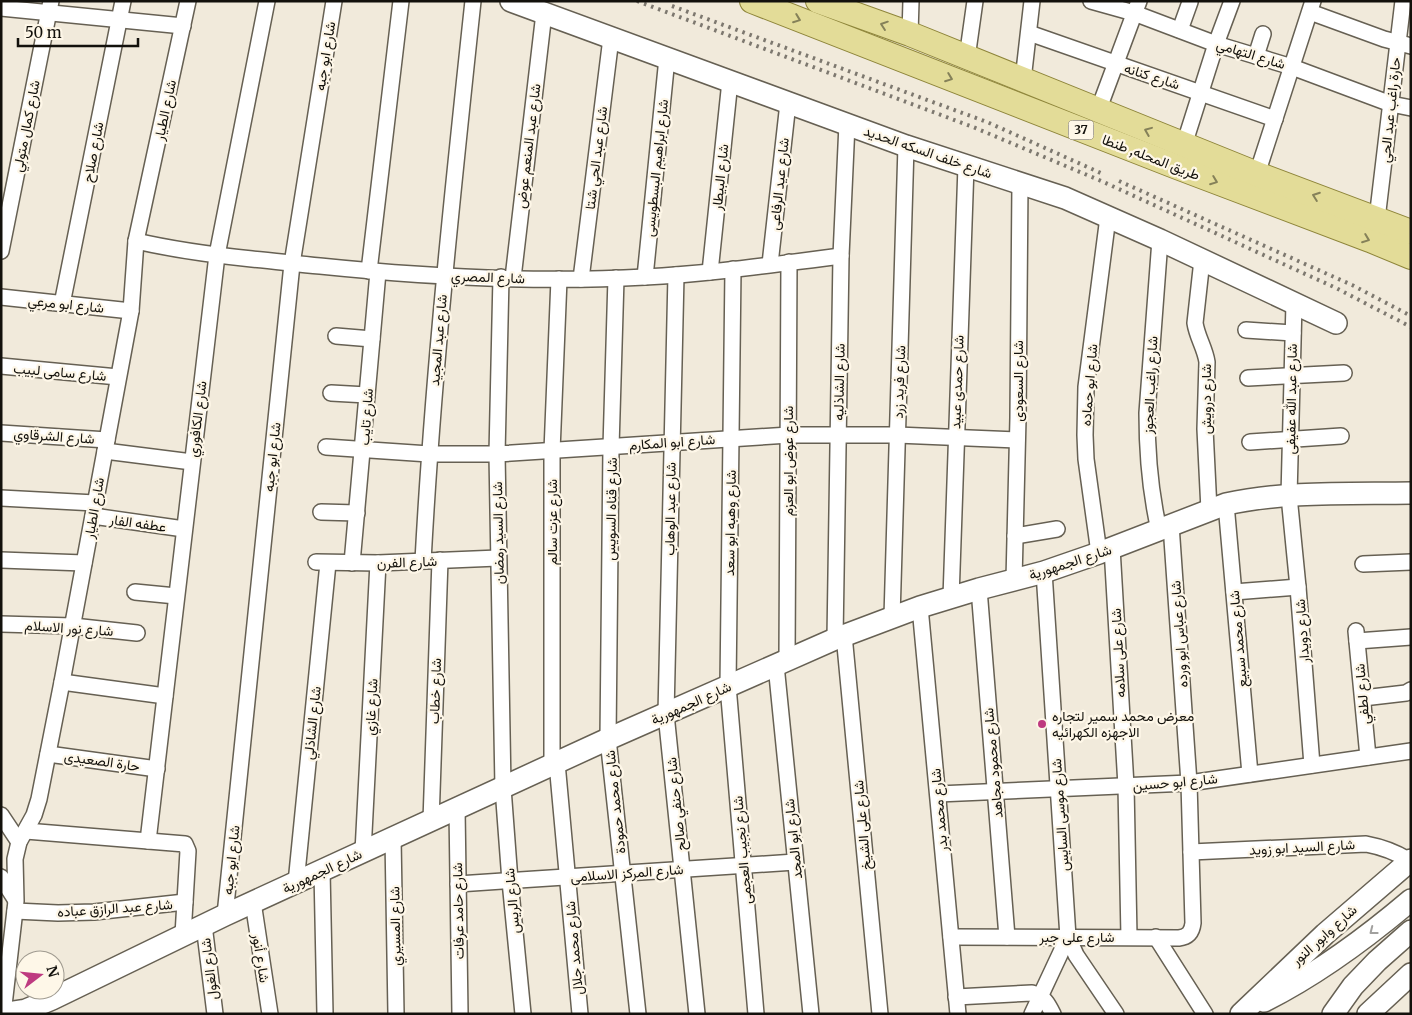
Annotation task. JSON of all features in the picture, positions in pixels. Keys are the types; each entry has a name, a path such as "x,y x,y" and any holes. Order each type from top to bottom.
{"main road":[{"name":"طريق المحله, طنطا","path":"752,1 1411,257"},
{"name":"طريق المحله, طنطا","path":"828,3 910,34 1257,174 1411,232"}],"street":[{"name":"شارع صلاح","path":"62,304 123,1"},
{"name":"شارع الطيار","path":"2,1014 16,906 15,858 39,799 131,310 136,241 188,1"},
{"name":"شارع الكافوري","path":"148,841 217,255 267,1"},
{"name":"شارع ابو جبه","path":"225,915 292,264 334,1"},
{"name":"شارع تايب","path":"352,563 372,340 373,271 401,1"},
{"name":"شارع عبد المجيد","path":"423,561 429,454 444,275 473,1"},
{"name":"شارع خلف السكه الحديد","path":"511,1 906,146 1065,198 1160,240 1336,323"},
{"path":"910,34 911,1"},
{"path":"967,58 975,1"},
{"path":"1024,80 1032,1"},
{"name":"شارع التهامي","path":"1091,1 1136,7 1180,30 1216,44 1292,67 1391,104 1411,108"},
{"path":"1184,145 1216,44 1232,1"},
{"name":"حارة راغب عبد الحي","path":"1377,219 1391,104 1404,45 1403,1"},
{"path":"1180,30 1190,2"},
{"path":"1,8 50,7 119,20 183,26"},
{"name":"شارع كمال متولي","path":"1,251 50,7"},
{"path":"1098,111 1136,7"},
{"path":"1257,174 1312,7 1404,45"},
{"name":"شارع عبد المنعم عوض","path":"507,278 544,13"},
{"name":"شارع كنانه","path":"1029,33 1275,119"},
{"path":"1256,56 1263,34"},
{"name":"شارع عبد الحي شتا","path":"581,279 611,38"},
{"name":"شارع ابراهيم البسطويسى","path":"646,277 667,58"},
{"name":"شارع البيطار","path":"710,272 730,82"},
{"name":"شارع عيد الرفاعى","path":"770,264 788,103"},
{"name":"شارع الشاذليه","path":"840,637 838,434 841,256 847,124"},
{"name":"شارع فريد زرد","path":"892,617 906,146"},
{"name":"شارع حمدى عبيد","path":"950,598 966,166"},
{"name":"شارع السعودى","path":"1014,580 1020,183"},
{"name":"شارع ابو حماده","path":"1105,550 1086,459 1085,411 1086,386 1108,217"},
{"name":"شارع راغب العجوز","path":"1160,240 1147,442 1152,498 1165,527"},
{"name":"شارع المصري","path":"136,241 176,250 292,264 373,271 507,278 581,279 646,277 710,272 841,256"},
{"name":"شارع درويش","path":"1202,260 1196,323 1198,338 1207,362 1206,468 1218,507"},
{"name":"شارع عوض ابو العزم","path":"781,662 789,436 789,262"},
{"name":"شارع وهبه ابو سعد","path":"728,686 733,269"},
{"name":"شارع عبد الوهاب","path":"666,714 676,275"},
{"name":"شارع السيد رمضان","path":"502,788 497,454 507,278"},
{"name":"شارع قناه السويس","path":"608,740 611,447 616,278"},
{"name":"شارع عزت سالم","path":"554,764 552,451 559,279"},
{"name":"شارع ابو مرعي","path":"1,297 131,310"},
{"name":"شارع عبد الله عفيفى","path":"1289,496 1294,303"},
{"path":"1246,330 1293,333"},
{"path":"336,336 372,340"},
{"name":"شارع سامى لبيب","path":"1,366 118,377"},
{"path":"1248,378 1344,373"},
{"path":"331,393 367,395"},
{"name":"شارع الشرقاوي","path":"1,433 106,445 192,462"},
{"name":"شارع ابو المكارم","path":"326,448 429,454 497,454 731,438 838,434 955,436 1017,440"},
{"path":"1250,442 1341,436"},
{"name":"شارع الجمهورية","path":"2,1014 26,1010 225,915 554,764 781,662 892,617 979,589 1044,572 1218,507 1248,500 1289,496 1411,493"},
{"name":"شارع دويدار","path":"1289,496 1312,766"},
{"name":"عطفه الفار","path":"1,498 94,510 184,529"},
{"name":"شارع محمد سبيع","path":"1218,507 1234,592 1250,774"},
{"path":"321,512 357,513"},
{"name":"شارع عباس ابو ورده","path":"1165,527 1189,783 1193,923"},
{"path":"1015,536 1057,530"},
{"name":"شارع على سلامه","path":"1105,550 1126,786 1129,937"},
{"name":"شارع الفرن","path":"322,562 378,563 498,558"},
{"path":"1,560 84,564"},
{"name":"شارع خطاب","path":"431,821 440,560"},
{"name":"شارع الشاذلي","path":"296,882 322,562"},
{"path":"1363,564 1411,562"},
{"name":"شارع غازي","path":"363,852 378,563"},
{"name":"شارع موسى السايس","path":"1044,572 1068,937 1076,955 1116,1014"},
{"path":"1234,592 1298,586"},
{"name":"شارع محمود مجاهد","path":"979,589 1007,937"},
{"path":"135,592 176,596"},
{"name":"شارع محمد بدر","path":"920,607 958,1014"},
{"name":"شارع نور الاسلام","path":"1,624 73,626 137,633"},
{"name":"شارع لطفي","path":"1368,757 1357,636 1411,637"},
{"name":"شارع على الشيخ","path":"840,637 880,1014"},
{"name":"شارع ابو المجد","path":"781,662 795,862 811,1014"},
{"path":"62,682 165,696"},
{"name":"شارع نجيب العجمى","path":"728,686 756,1014"},
{"path":"1363,698 1406,693 1411,690"},
{"name":"شارع حنفي صالح","path":"666,714 697,1014"},
{"name":"شارع محمد حمودة","path":"608,740 638,1014"},
{"name":"شارع ابو حسين","path":"938,794 1189,783 1411,751"},
{"name":"حارة الصعيدى","path":"48,754 157,769"},
{"name":"شارع محمد جلال","path":"554,764 580,1014"},
{"name":"شارع الريس","path":"502,788 523,1014"},
{"name":"شارع حامد عرفات","path":"457,809 460,1014"},
{"path":"1,814 23,837 182,843 188,848 183,935"},
{"name":"شارع المسيري","path":"393,838 396,1014"},
{"name":"شارع السيد ابو زويد","path":"1191,852 1366,844 1382,847 1410,861"},
{"name":"شارع وابور النور","path":"1243,1013 1325,934 1410,861"},
{"name":"شارع المركز الاسلامى","path":"458,884 795,862"},
{"path":"322,871 325,1014"},
{"path":"1,877 16,906"},
{"path":"1243,1013 1334,961 1411,900"},
{"name":"شارع عبد الرازق عباده","path":"16,906 58,913 94,912 185,902"},
{"name":"شارع أنور","path":"253,902 270,1014"},
{"name":"شارع على جبر","path":"951,937 1183,937 1191,932 1193,923"},
{"name":"شارع الغول","path":"204,925 215,1014"},
{"path":"1333,1014 1353,986 1377,961 1411,931"},
{"path":"1032,1014 1068,937"},
{"path":"1156,938 1206,1014"},
{"path":"1368,1014 1411,974"},
{"path":"956,997 1032,993 1040,996 1054,1014"}],"railway":[{"path":"637,1 973,127 1099,180 1336,288 1411,327"},
{"path":"672,6 987,122 1103,174"},
{"path":"1119,181 1352,285 1411,316"}],"place":[{"name":"معرض محمد سمير لتجاره الاجهزه الكهرائيه","path":"1042,724"}]}
